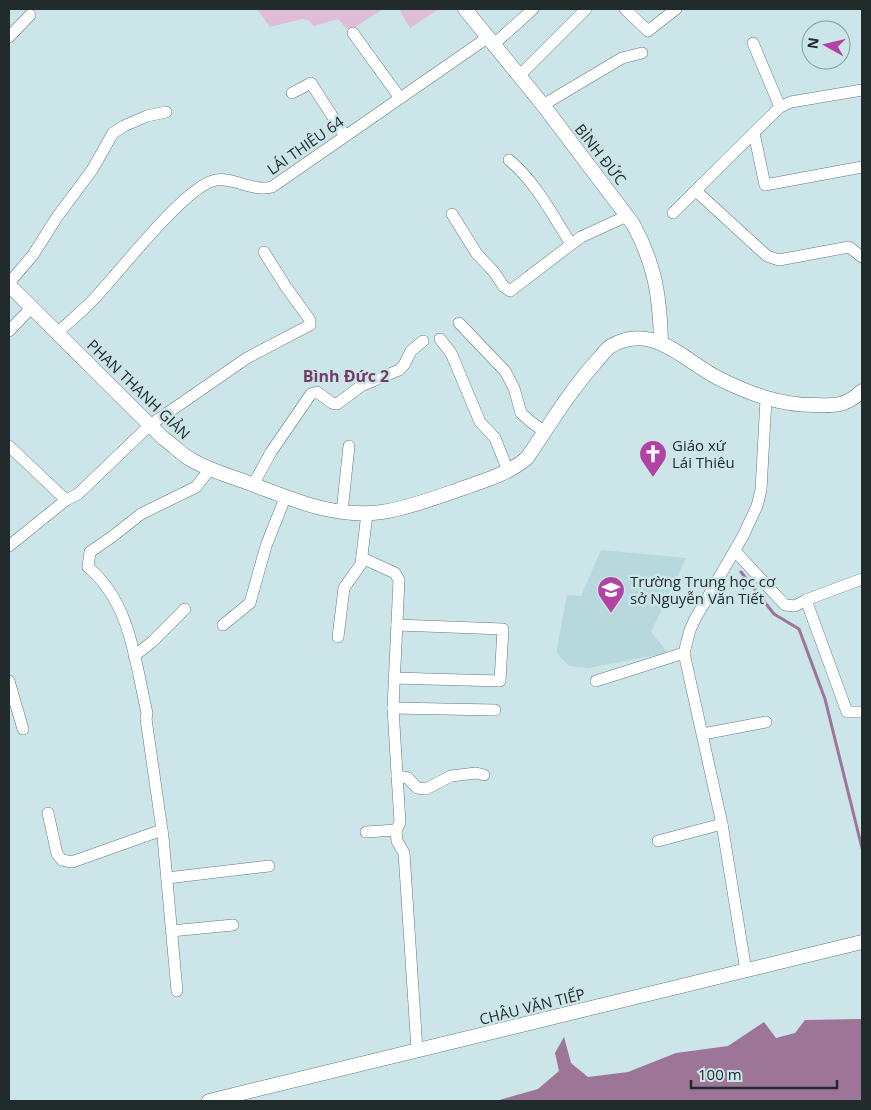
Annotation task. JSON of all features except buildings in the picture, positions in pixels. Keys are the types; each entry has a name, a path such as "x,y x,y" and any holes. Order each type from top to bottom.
{"street":[{"name":"BÌNH ĐỨC","path":"464,9 543,105 627,216 645,246 656,280 661,342"},
{"name":"LÁI THIÊU 64","path":"57,333 91,302 182,202 205,184 216,180 264,189 272,187 400,98 490,42 533,9"},
{"path":"519,76 586,9"},
{"path":"625,9 648,31 676,9"},
{"path":"9,37 30,15"},
{"path":"352,33 400,98"},
{"path":"753,43 780,107"},
{"path":"543,105 622,58 642,53"},
{"path":"292,93 311,83 345,136"},
{"path":"674,213 780,107 791,102 862,90"},
{"path":"9,284 33,255 57,217 92,170 113,133 147,116 166,112"},
{"path":"754,133 766,185 862,167"},
{"path":"509,160 537,192 571,244"},
{"path":"696,190 767,256 779,260 862,244"},
{"path":"452,214 477,254 494,272 504,287 510,291 581,237 627,216"},
{"path":"849,246 862,256"},
{"path":"9,546 66,500 78,494 150,425 247,358 310,325 310,320 264,252"},
{"name":"PHAN THANH GIẢN","path":"9,284 163,438 189,458 220,474 285,498 302,504 342,512 382,512 430,500 515,468 527,458 583,377 609,347 624,340 639,339 661,342 718,379 766,399 794,405 837,406 850,401 862,391"},
{"path":"9,331 31,308"},
{"path":"458,324 505,370 514,388 522,413 545,432"},
{"path":"440,339 450,353 480,422 496,438 508,471"},
{"path":"253,485 271,452 311,394 317,392 332,403 337,404 367,383 399,370 404,365 411,351 423,341"},
{"path":"746,971 722,824 684,653 695,619 744,536 757,506 761,490 766,399"},
{"path":"9,446 66,500"},
{"path":"342,512 349,446"},
{"path":"177,992 162,830 146,719 147,713 130,634 107,587 88,567 90,552 114,536 141,514 196,487 210,469"},
{"path":"223,626 250,603 266,546 285,498"},
{"path":"338,637 344,588 362,564 367,513"},
{"path":"735,551 785,605 795,606 862,579"},
{"path":"362,558 395,573 399,580 393,708 400,823 396,830 397,841 404,853 417,1050"},
{"path":"806,600 847,712 862,712"},
{"path":"134,656 152,642 185,609"},
{"path":"394,678 500,680 503,629 397,624"},
{"path":"596,682 684,653"},
{"path":"9,681 23,729"},
{"path":"393,708 495,710"},
{"path":"703,734 766,722"},
{"path":"396,776 408,778 417,788 426,789 451,776 476,773 484,775"},
{"path":"48,813 57,854 62,860 72,862 162,830"},
{"path":"658,841 722,824"},
{"path":"366,832 396,830"},
{"path":"166,878 269,866"},
{"path":"171,931 233,926"},
{"name":"CHÂU VĂN TIẾP","path":"209,1101 862,942"}],"shaded area":[{"path":"257,9 383,9 349,31 338,19 314,26 308,20 302,19 270,27"},
{"path":"399,9 439,9 410,28"},
{"name":"Trường Trung học cơ sở Nguyễn Văn Tiết","path":"601,550 686,558 651,632 668,653 588,668 569,666 557,653 567,595 581,596"},
{"path":"862,1019 862,1101 496,1101 538,1089 559,1071 555,1053 564,1037 571,1063 588,1077 628,1072 676,1053 728,1046 764,1022 776,1038 795,1033 805,1020"}],"waterway":[{"path":"741,572 774,614 799,629 825,699 862,848"}],"place":[{"name":"Giáo xứ Lái Thiêu","path":"653,478"},
{"name":"Trường Trung học cơ sở Nguyễn Văn Tiết","path":"611,614"}],"district":[{"name":"Bình Đức 2","path":"346,376"}]}
